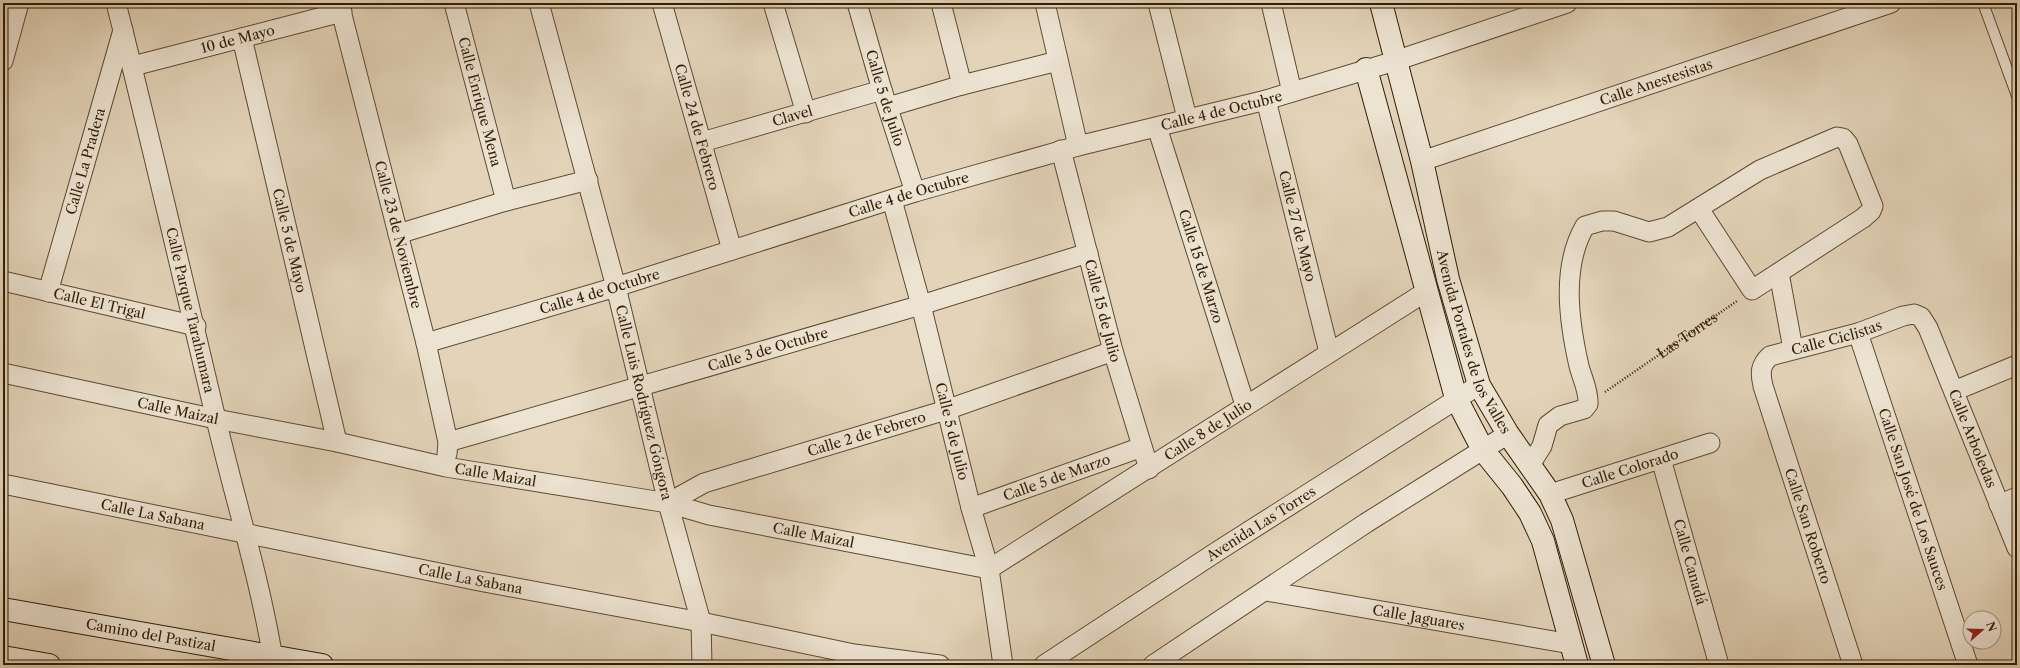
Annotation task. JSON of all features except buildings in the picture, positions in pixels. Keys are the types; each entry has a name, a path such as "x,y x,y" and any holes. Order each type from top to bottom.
{"street":[{"path":"3,61 19,3"},
{"name":"Calle Parque Tarahumara","path":"116,3 122,30 133,66 196,326 216,419 246,534 273,660"},
{"name":"Calle Enrique Mena","path":"454,3 506,201"},
{"name":"Calle Luis Rodríguez Góngora","path":"539,3 588,180 616,287 668,503 701,622 702,665"},
{"name":"Calle 24 de Febrero","path":"662,3 732,250"},
{"path":"773,3 806,113"},
{"name":"Calle 5 de Julio","path":"857,3 885,99 915,192"},
{"path":"941,3 962,85"},
{"name":"Calle 15 de Julio","path":"1045,3 1058,61 1070,148 1088,253 1113,351 1148,469"},
{"path":"1158,3 1187,118"},
{"path":"1271,3 1292,92"},
{"name":"Avenida Portales de los Valles","path":"1380,3 1422,161 1448,280 1479,385 1508,434 1550,494 1562,520 1604,665"},
{"name":"Calle 4 de Octubre","path":"426,343 616,287 915,192 1070,148 1157,127 1187,118 1266,100 1395,61 1567,3"},
{"name":"Calle Anestesistas","path":"1422,161 1891,3"},
{"name":"10 de Mayo","path":"133,66 242,38 341,8"},
{"name":"Calle 23 de Noviembre","path":"341,8 426,343 448,442 446,467"},
{"name":"Calle La Pradera","path":"48,292 122,30"},
{"name":"Calle 5 de Mayo","path":"242,38 337,442"},
{"name":"Clavel","path":"702,142 806,113 962,85 1058,61"},
{"name":"Avenida Portales de los Valles","path":"1366,69 1456,398 1482,450 1512,486 1530,513 1543,541 1577,665"},
{"name":"Calle 27 de Mayo","path":"1266,100 1329,352"},
{"name":"Calle 15 de Marzo","path":"1157,127 1245,405"},
{"path":"1530,465 1542,446 1548,425 1560,416 1584,408 1588,404 1571,323 1570,274 1584,226 1590,223 1602,221 1614,222 1650,232 1668,227 1760,170 1837,137 1843,138 1848,144 1873,206 1871,211 1863,218 1752,290 1699,209"},
{"path":"398,234 506,201 588,180"},
{"name":"Calle 5 de Julio","path":"892,200 921,305 971,508 989,569 1003,665"},
{"name":"Calle 3 de Octubre","path":"448,442 921,305 1088,253"},
{"path":"1779,273 1792,349"},
{"name":"Calle El Trigal","path":"3,281 196,326"},
{"name":"Calle 8 de Julio","path":"989,569 1148,469 1245,405 1427,291"},
{"name":"Calle Ciclistas","path":"1763,386 1760,374 1763,362 1770,356 1792,349 1858,333 1903,316 1914,314 1922,317 1928,328"},
{"name":"Calle Arboledas","path":"1928,328 2017,548"},
{"name":"Calle San José de Los Sauces","path":"1858,333 1968,665"},
{"name":"Calle 2 de Febrero","path":"668,503 704,483 946,410 1113,351"},
{"path":"1954,391 2017,365"},
{"name":"Calle Maizal","path":"3,373 216,419 337,442 446,467 668,503 709,515 989,569"},
{"name":"Avenida Las Torres","path":"1044,665 1456,398 1479,385"},
{"name":"Calle San Roberto","path":"1763,386 1853,665"},
{"path":"1153,665 1366,523 1508,434"},
{"name":"Calle Colorado","path":"1550,494 1710,443"},
{"name":"Calle 5 de Marzo","path":"971,508 1142,447"},
{"name":"Calle Canadá","path":"1661,459 1719,665"},
{"name":"Calle La Sabana","path":"3,484 479,581 701,622 854,654 940,665"},
{"path":"1999,505 2017,497"},
{"name":"Calle Jaguares","path":"1266,591 1572,644"},
{"name":"Camino del Pastizal","path":"3,609 273,660 322,665"},
{"path":"12,660 49,665"}],"lane":[{"path":"1983,3 2017,96"}],"path":[{"name":"Las Torres","path":"1588,404 1752,290"}]}
